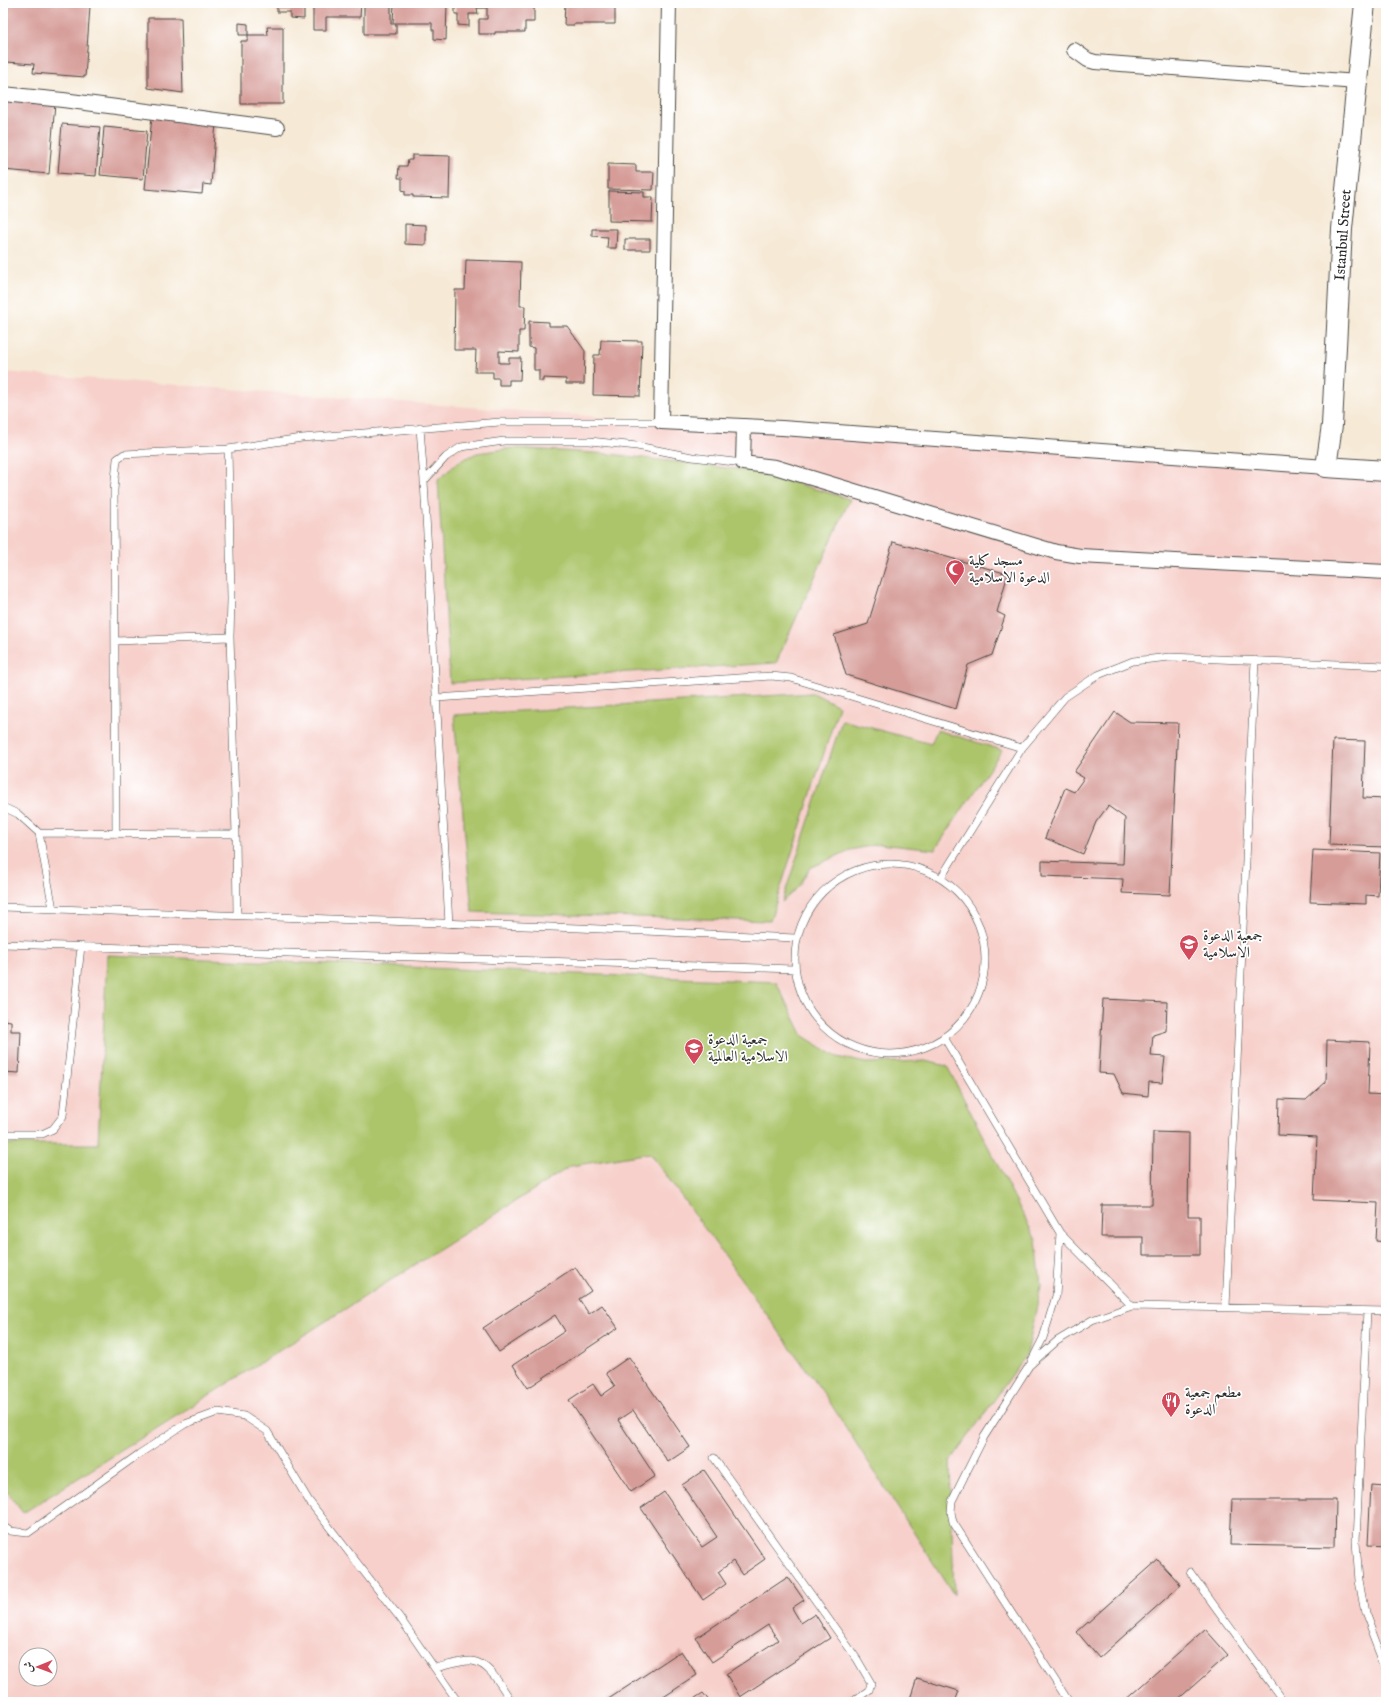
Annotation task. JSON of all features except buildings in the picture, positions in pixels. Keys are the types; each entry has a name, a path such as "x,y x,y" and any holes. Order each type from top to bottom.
{"street":[{"path":"669,3 660,422 782,428 1386,470"},
{"name":"Istanbul Street","path":"1326,467 1332,425 1342,229 1365,3"},
{"path":"1074,50 1088,60 1095,62 1357,82"},
{"path":"3,94 63,100 277,128"},
{"path":"744,426 743,463 775,467 1056,552 1080,556 1386,572"}],"lane":[{"path":"116,834 114,490 115,466 117,459 124,454 228,449 302,438 500,422 660,422"},
{"path":"420,428 449,924"},
{"path":"424,481 446,457 461,447 504,441 590,441 637,446 692,457 743,463"},
{"path":"228,449 231,599 230,637 237,915"},
{"path":"115,641 230,637"},
{"path":"942,876 1022,748 1065,697 1098,675 1133,661 1170,657 1386,666"},
{"path":"1226,1307 1255,660"},
{"path":"436,698 771,676 791,678 1022,748"},
{"path":"3,808 18,814 39,833 53,909"},
{"path":"39,833 236,834"},
{"path":"898,862 942,876 974,911 987,956 976,1003 945,1039 898,1056 850,1048 811,1016 794,969 795,938 815,896 852,869 898,862"},
{"path":"3,908 237,915 795,938"},
{"path":"3,944 794,969"},
{"path":"3,1134 42,1134 53,1129 62,1116 81,946"},
{"path":"945,1039 1060,1233 1132,1306"},
{"path":"1060,1233 1056,1296 1043,1338 1029,1366 984,1437 952,1501 951,1512 953,1522 1069,1702"},
{"path":"1029,1366 1056,1341 1092,1320 1132,1306 1386,1311"},
{"path":"1367,1311 1356,1541 1359,1581 1365,1613 1386,1668"},
{"path":"3,1526 10,1531 28,1533 138,1454 185,1424 218,1412 244,1416 267,1431 310,1501 400,1618 458,1702"},
{"path":"714,1458 848,1646 871,1683 869,1690 852,1702"},
{"path":"1190,1572 1284,1702"},
{"path":"435,1668 471,1661 482,1665 493,1675 512,1702"}],"shaded area":[{"name":"جمعية الدعوة الاسلامية العالمية","path":"3,372 1386,476 1386,1702 3,1702"}],"green space":[{"path":"513,448 610,454 753,471 850,499 776,663 450,683 438,480 458,462 477,453"},
{"path":"813,693 839,706 770,921 472,912 454,715"},
{"path":"842,720 931,744 937,730 1002,750 935,850 879,844 850,850 810,868 798,887 782,902"},
{"path":"107,955 776,982 803,1036 837,1057 866,1063 925,1061 947,1066 1036,1240 1041,1286 1027,1354 950,1462 954,1595 827,1398 650,1153 571,1166 23,1513 3,1486 3,1144 98,1144"}],"place":[{"name":"مسجد كلية الدعوة الاسلامية","path":"955,586"},
{"name":"جمعية الدعوة الاسلامية","path":"1189,961"},
{"name":"جمعية الدعوة الاسلامية العالمية","path":"694,1065"},
{"name":"مطعم جمعية الدعوة","path":"1171,1418"}]}
